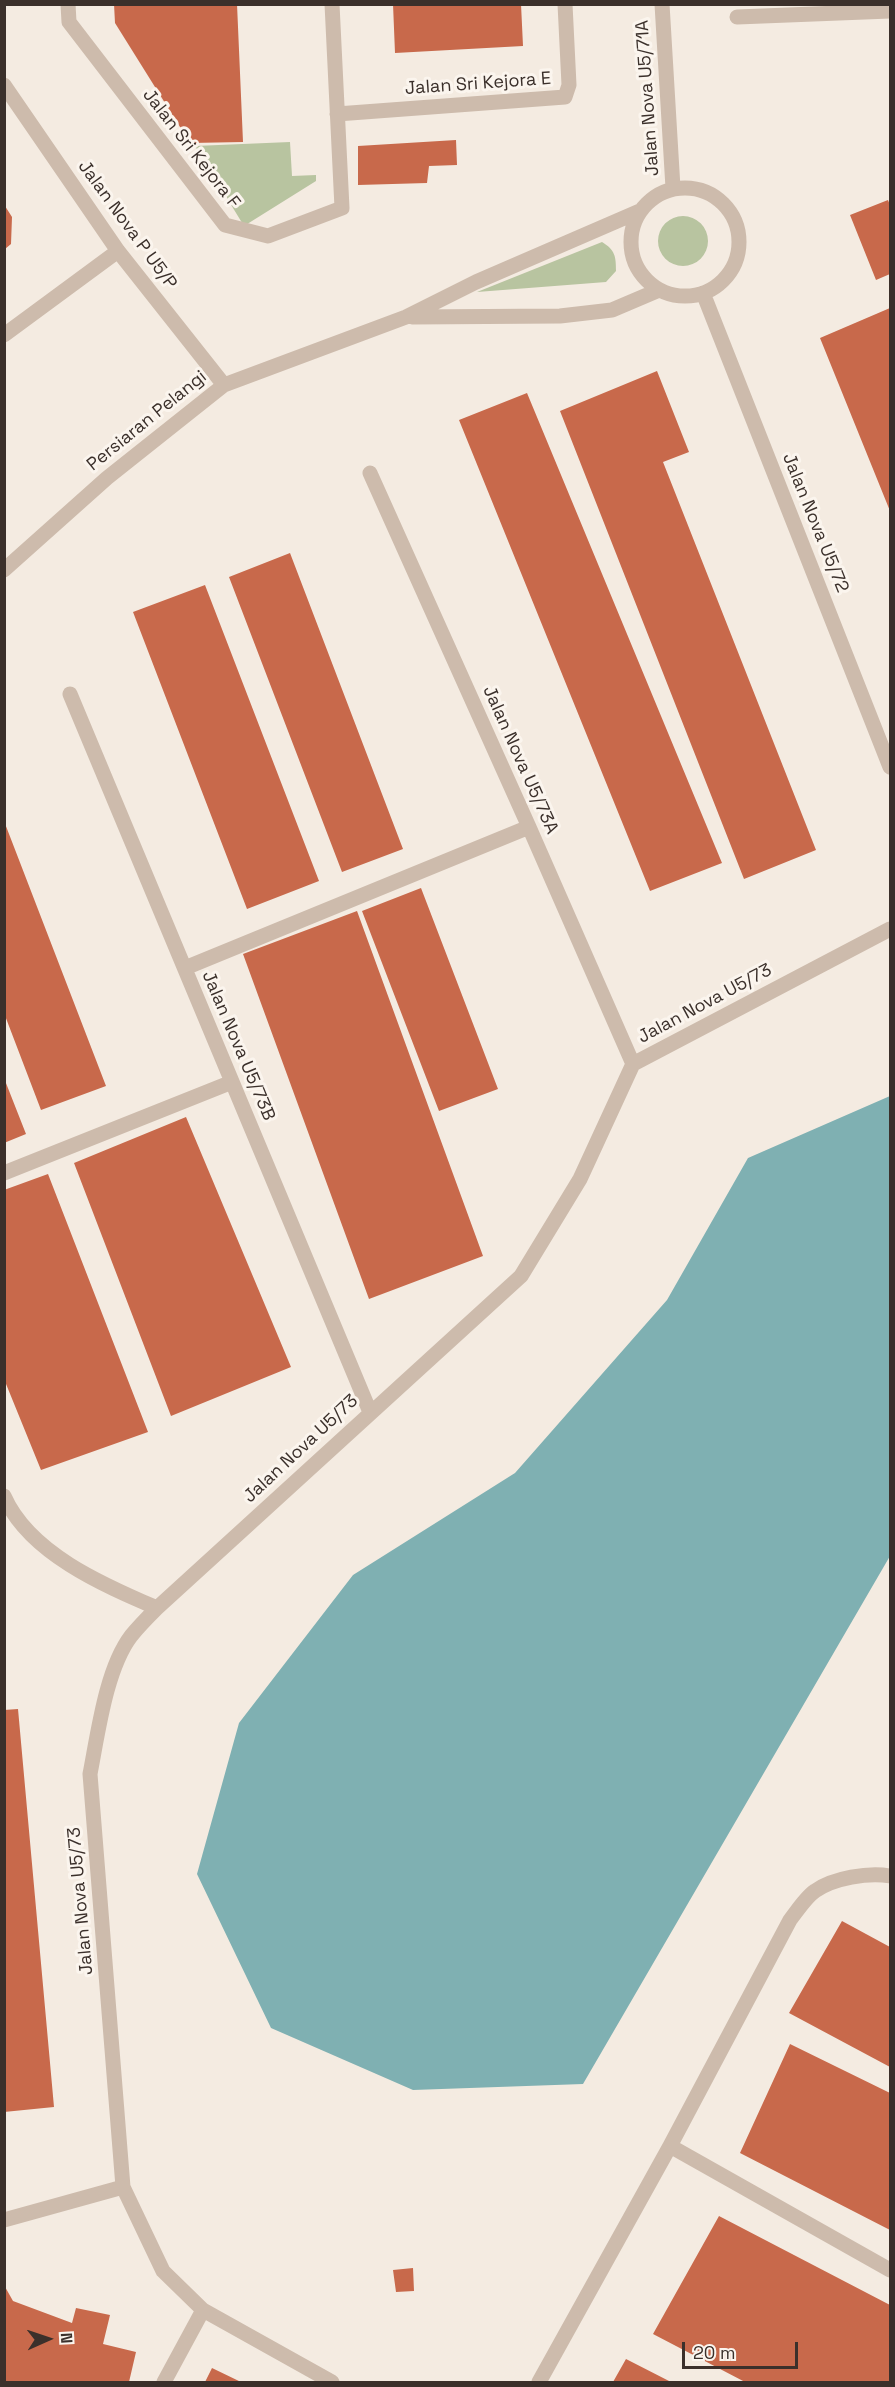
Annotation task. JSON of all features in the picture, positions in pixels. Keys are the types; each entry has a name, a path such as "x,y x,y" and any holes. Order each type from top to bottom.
{"street":[{"name":"Jalan Sri Kejora F","path":"68,4 69,22 225,225 268,236 342,208 332,4"},
{"name":"Jalan Sri Kejora E","path":"337,114 565,97 569,85 565,4"},
{"name":"Jalan Nova U5/71A","path":"662,4 673,188"},
{"path":"890,4 891,19"},
{"path":"737,17 890,11"},
{"name":"Jalan Nova P U5/P","path":"4,85 118,251 224,385"},
{"path":"692,187 709,192 724,203 734,218 739,236 738,254 731,270 719,285 703,293 688,296 673,295 659,290 645,278 635,263 631,246 632,228 640,211 649,201 673,188 692,187"},
{"path":"406,317 476,282 640,211"},
{"path":"4,335 118,251"},
{"path":"406,317 560,316 612,310 659,290"},
{"name":"Jalan Nova U5/72","path":"703,293 891,767"},
{"name":"Persiaran Pelangi","path":"4,570 106,478 224,385 406,317"},
{"name":"Jalan Nova U5/73A","path":"370,473 633,1064"},
{"name":"Jalan Nova U5/73B","path":"70,694 370,1412"},
{"path":"185,969 529,826"},
{"name":"Jalan Nova U5/73","path":"123,2187 90,1774 101,1715 113,1673 130,1637 157,1608 522,1276 580,1179 633,1064 891,929"},
{"path":"4,1173 232,1082"},
{"path":"4,1496 34,1537 68,1564 115,1590 157,1608"},
{"path":"539,2382 670,2146 790,1920 815,1891 845,1878 881,1874 891,1876"},
{"path":"670,2146 891,2270"},
{"path":"4,2220 123,2187 163,2271 202,2310 332,2382"},
{"path":"164,2382 202,2310"}],"green space":[{"path":"290,142 292,176 316,175 316,181 244,226 195,146"},
{"path":"683,216 692,218 703,227 708,241 706,250 697,261 683,266 674,264 663,255 658,241 660,232 669,221"},
{"path":"602,242 610,248 616,261 616,271 606,282 477,292"}],"water":[{"path":"890,1096 890,1556 583,2084 413,2090 271,2028 197,1874 239,1723 353,1575 515,1473 667,1300 748,1158"}],"building":[{"path":"114,4 237,4 243,142 190,143 115,23"},
{"path":"393,4 521,4 523,46 395,53"},
{"path":"456,140 457,165 429,166 427,183 358,185 358,146"},
{"path":"888,200 890,205 890,274 876,280 850,215"},
{"path":"5,206 12,217 11,244 5,249"},
{"path":"890,308 890,511 820,338"},
{"path":"657,371 689,452 663,462 816,850 744,879 560,411"},
{"path":"527,393 722,863 650,891 459,420"},
{"path":"290,553 403,849 342,872 229,577"},
{"path":"205,585 319,881 247,909 133,612"},
{"path":"4,821 106,1086 41,1110 4,1013"},
{"path":"421,888 498,1089 439,1111 362,911"},
{"path":"357,911 483,1256 369,1299 243,954"},
{"path":"4,1078 26,1134 4,1143"},
{"path":"186,1117 291,1367 171,1416 74,1163"},
{"path":"48,1174 148,1432 41,1470 4,1379 4,1190"},
{"path":"18,1709 54,2107 4,2112 4,1710"},
{"path":"842,1921 890,1947 890,2067 789,2013"},
{"path":"790,2044 890,2093 890,2230 740,2153"},
{"path":"719,2216 890,2305 890,2382 745,2382 653,2334"},
{"path":"413,2268 414,2291 396,2292 393,2270"},
{"path":"4,2285 13,2301 72,2323 76,2308 110,2315 103,2344 136,2352 129,2382 4,2382"},
{"path":"626,2359 671,2382 613,2382"},
{"path":"212,2368 241,2382 205,2382"}]}
